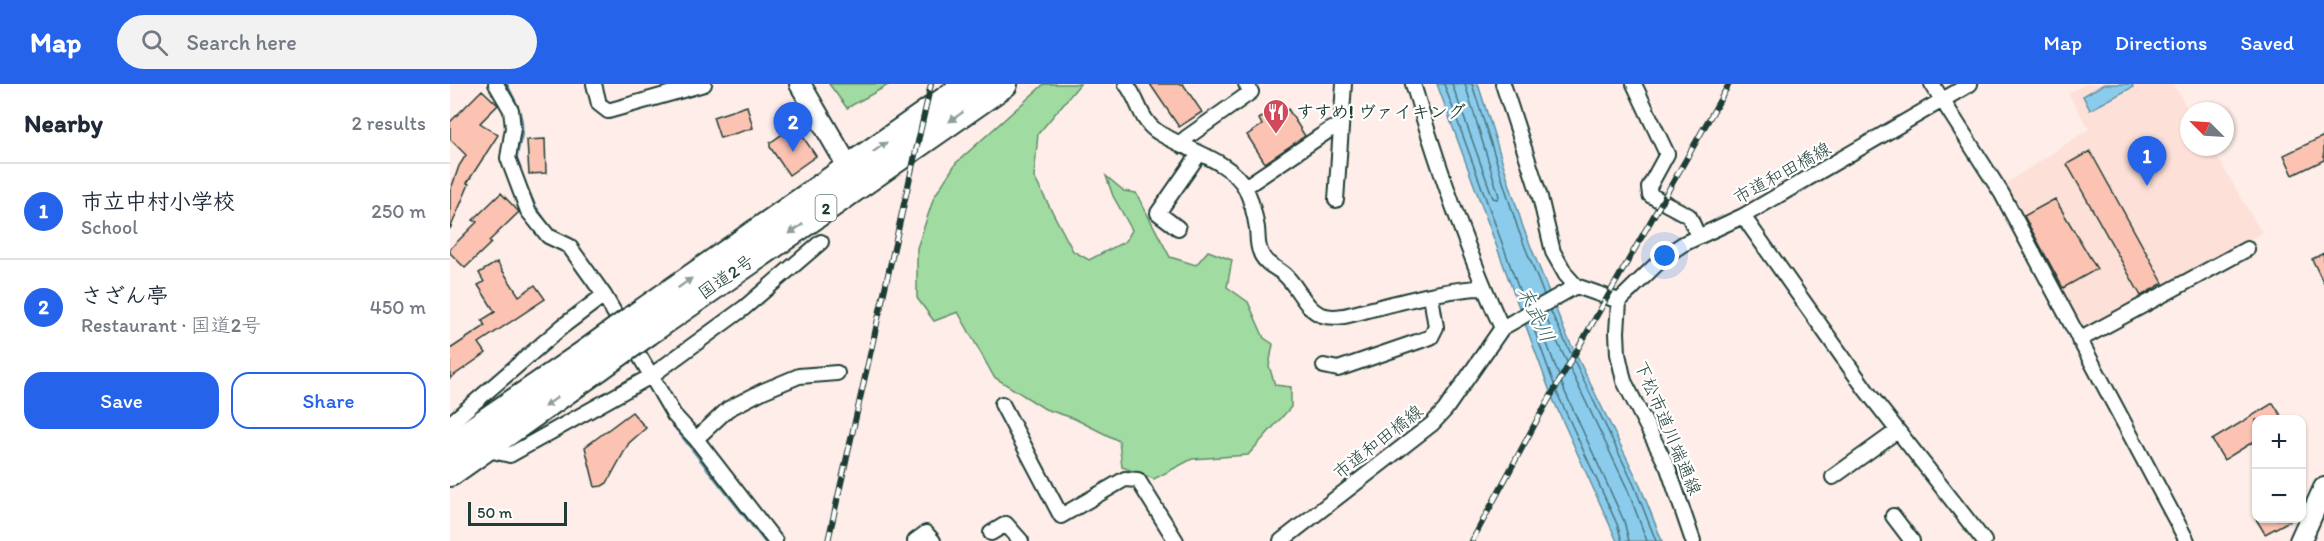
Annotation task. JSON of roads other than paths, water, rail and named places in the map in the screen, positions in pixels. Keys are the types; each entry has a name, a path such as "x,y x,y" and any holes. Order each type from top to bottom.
{"highway":[{"name":"国道2号","path":"854,177 969,84"},
{"name":"国道2号","path":"450,446 592,360 854,177 1004,84"},
{"name":"国道2号","path":"450,473 484,449 592,360"}],"street":[{"path":"496,84 511,110 513,128 508,158 528,211 548,236 569,246 603,295 674,415 696,439 775,541"},
{"path":"594,84 599,104 609,111 704,84"},
{"path":"800,84 854,177"},
{"path":"1126,84 1132,91 1144,118 1153,129 1182,146 1217,162 1230,171 1245,187 1256,225 1258,248 1263,259 1284,274 1310,306 1322,315 1345,315 1431,296 1484,288"},
{"path":"1182,146 1186,138 1251,92 1246,84"},
{"path":"1336,200 1344,84"},
{"path":"1413,84 1442,173 1484,288 1503,328 1571,289 1619,302"},
{"path":"1503,84 1540,197 1553,252 1571,289"},
{"path":"1634,84 1667,154 1649,187 1650,195 1689,216 1698,236"},
{"path":"1932,84 2002,194 2187,541"},
{"name":"市道和田橋線","path":"1619,302 1665,256 1698,236 1743,216 1970,84"},
{"path":"1245,187 1331,129 1340,126"},
{"path":"1178,228 1158,213 1199,154"},
{"path":"1743,216 1897,431 1984,541"},
{"path":"484,449 510,454 637,385 744,308 821,242"},
{"path":"2079,340 2247,249"},
{"path":"450,429 453,421 562,326 603,295"},
{"path":"1324,366 1338,369 1431,337 1436,327 1431,296"},
{"name":"下松市道川端通線","path":"1619,302 1618,354 1624,381 1668,468 1694,541"},
{"name":"市道和田橋線","path":"1281,541 1432,424 1445,410 1503,328"},
{"path":"696,439 728,409 763,391 799,376 837,373"},
{"path":"1002,404 1061,516 1125,479 1138,480 1176,541"},
{"path":"1833,477 1897,431"},
{"path":"2300,541 2324,488"},
{"path":"1893,516 1912,541"},
{"path":"991,534 1006,524 1021,541"},
{"path":"915,541 926,533 933,541"}],"water":[{"name":"末武川","path":"1437,84 1478,84 1523,227 1565,332 1639,483 1662,541 1617,541 1552,397"},
{"path":"2104,84 2132,84 2133,87 2090,110 2083,96"}],"waterway":[{"path":"506,84 518,108 522,128 516,163"},
{"path":"527,189 535,207 554,234"},
{"path":"656,398 666,415 765,541"}],"railway":[{"path":"828,541 931,84"},
{"path":"1472,541 1536,422 1729,84"}],"place":[{"name":"すすめ! ヴァイキング","path":"1276,135"},
{"name":"さざん亭","path":"793,152"},
{"name":"市立中村小学校","path":"2147,186"}]}
